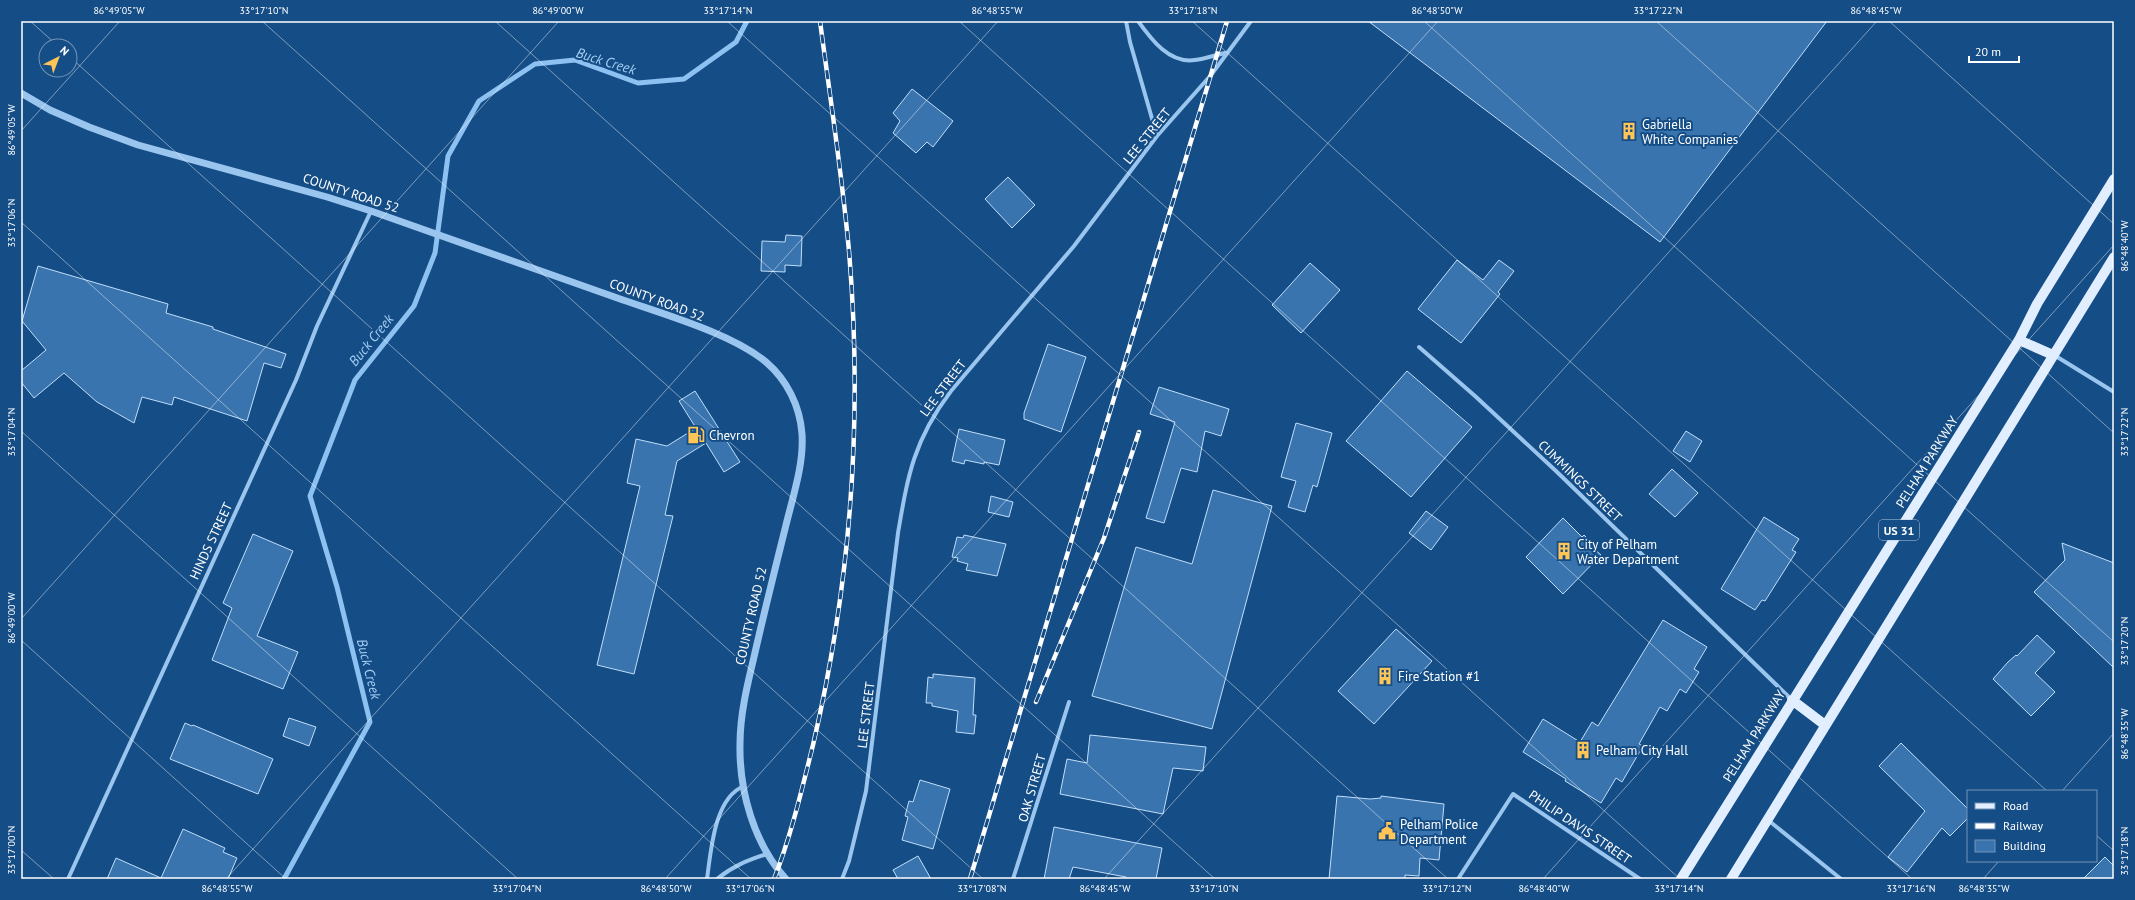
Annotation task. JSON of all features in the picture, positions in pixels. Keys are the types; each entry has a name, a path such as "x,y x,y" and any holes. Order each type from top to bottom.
{"main road":[{"name":"PELHAM PARKWAY","path":"1681,879 2019,340 2037,304 2114,179"},
{"name":"US 31","path":"1731,879 2114,257"},
{"path":"2019,340 2053,355"},
{"path":"1792,700 1825,725"}],"street":[{"path":"1126,21 1132,49 1157,136"},
{"path":"1138,21 1158,46 1173,57 1193,61 1226,53"},
{"name":"LEE STREET","path":"842,879 849,861 866,791 898,533 914,455 920,441 937,409 951,391 1074,246 1157,136 1211,74 1251,21"},
{"name":"COUNTY ROAD 52","path":"21,93 63,116 138,145 327,196 669,316 743,346 756,354 779,374 790,391 800,420 801,450 789,510 746,692 740,747 744,786 758,836 767,854 786,879"},
{"name":"HINDS STREET","path":"68,879 296,380 317,326 371,211"},
{"name":"CUMMINGS STREET","path":"1419,347 1538,454 1792,700"},
{"path":"2053,355 2114,392"},
{"name":"OAK STREET","path":"1014,879 1069,702"},
{"path":"707,879 714,834 721,811 731,794 744,786"},
{"name":"PHILIP DAVIS STREET","path":"1458,879 1513,794 1640,879"},
{"path":"1768,819 1841,879"},
{"path":"717,879 730,868 745,861 767,854"}],"building":[{"name":"Gabriella White Companies","path":"1368,21 1827,21 1660,242"},
{"path":"912,89 953,121 933,147 927,142 916,153 893,133 900,121 893,113"},
{"path":"1008,177 1035,205 1012,228 985,199"},
{"path":"786,235 802,236 801,266 785,265 785,272 761,271 762,241 785,242"},
{"path":"1457,260 1483,280 1499,260 1514,271 1498,292 1500,294 1461,343 1418,309"},
{"path":"1310,263 1340,290 1301,333 1272,305"},
{"path":"38,266 168,304 166,313 213,327 213,329 286,354 281,368 264,363 247,421 174,397 172,405 142,397 134,423 97,402 64,373 34,398 21,382 21,371 46,350 22,321"},
{"path":"1048,344 1086,357 1061,432 1024,419 1024,413"},
{"path":"1407,371 1472,427 1411,497 1346,441"},
{"path":"1159,387 1229,409 1221,436 1205,431 1197,472 1181,468 1164,523 1146,518 1175,422 1150,414"},
{"path":"695,391 740,462 724,472 706,443 677,461 665,515 673,516 634,674 597,665 640,486 627,483 636,439 667,446 696,428 679,401"},
{"path":"1296,423 1332,433 1317,487 1313,485 1305,512 1288,507 1296,481 1281,477"},
{"path":"959,429 1005,440 999,465 965,460 964,464 952,461"},
{"path":"1686,431 1702,441 1690,462 1673,451"},
{"path":"1672,469 1698,493 1675,517 1649,494"},
{"path":"1213,490 1272,506 1212,729 1092,696 1136,547 1192,564"},
{"path":"991,496 1013,502 1009,517 988,512"},
{"path":"1426,511 1448,527 1431,550 1409,533"},
{"path":"1764,517 1799,539 1792,550 1796,552 1765,601 1762,600 1755,610 1721,589"},
{"name":"City of Pelham Water Department","path":"1563,518 1582,537 1584,535 1594,545 1592,547 1601,555 1563,594 1526,557"},
{"path":"253,534 293,551 257,636 298,652 283,689 212,660 232,608 223,603"},
{"path":"964,535 1006,544 997,576 966,570 968,564 957,561 958,558 952,557 957,537 963,538"},
{"path":"2062,543 2114,563 2114,668 2034,592 2065,560"},
{"path":"1663,620 1707,647 1694,669 1699,672 1686,693 1680,689 1667,711 1660,707 1639,744 1643,746 1622,782 1616,778 1601,803 1565,781 1566,779 1523,752 1543,719 1580,742 1592,722 1598,726"},
{"name":"Fire Station #1","path":"1396,629 1432,661 1374,724 1338,691"},
{"path":"2037,635 2055,652 2035,673 2055,692 2031,716 1993,679 2008,662 2016,655 2017,656"},
{"path":"933,674 975,678 973,715 976,715 974,734 956,732 958,711 932,706 932,703 926,703 928,677 933,678"},
{"path":"289,718 316,727 309,746 283,736"},
{"path":"185,723 273,759 258,794 170,759"},
{"path":"1090,735 1206,747 1203,771 1173,768 1163,814 1060,794 1067,759 1087,763"},
{"path":"1901,743 1967,808 1967,819 1950,836 1942,828 1907,872 1888,857 1925,811 1879,766"},
{"path":"920,780 950,789 933,849 902,840 908,817 905,816 909,801 913,802"},
{"name":"Pelham Police Department","path":"1337,796 1370,799 1381,798 1381,796 1444,804 1439,860 1420,858 1419,876 1405,875 1405,879 1329,879"},
{"path":"1054,827 1162,848 1156,879 1126,879 1126,877 1073,867 1069,879 1044,879"},
{"path":"183,829 225,848 223,852 237,858 228,879 107,879 116,858 161,878"},
{"path":"918,856 931,879 898,879 893,870"},
{"path":"2105,857 2114,866 2114,879 2083,879"}],"waterway":[{"name":"Buck Creek","path":"284,879 370,722 337,587 310,496 355,380 414,306 435,253 448,156 479,101 535,64 575,60 638,83 684,79 736,42 747,21"}],"railway":[{"path":"774,879 791,829 813,745 826,684 837,623 845,561 854,438 855,375 849,251 836,136 820,21"},
{"path":"970,879 1227,21"},
{"path":"1036,702 1104,538 1139,432"}],"place":[{"name":"Gabriella White Companies","path":"1629,131"},
{"name":"Chevron","path":"696,435"},
{"name":"City of Pelham Water Department","path":"1564,551"},
{"name":"Fire Station #1","path":"1385,676"},
{"name":"Pelham City Hall","path":"1583,750"},
{"name":"Pelham Police Department","path":"1387,831"}]}
